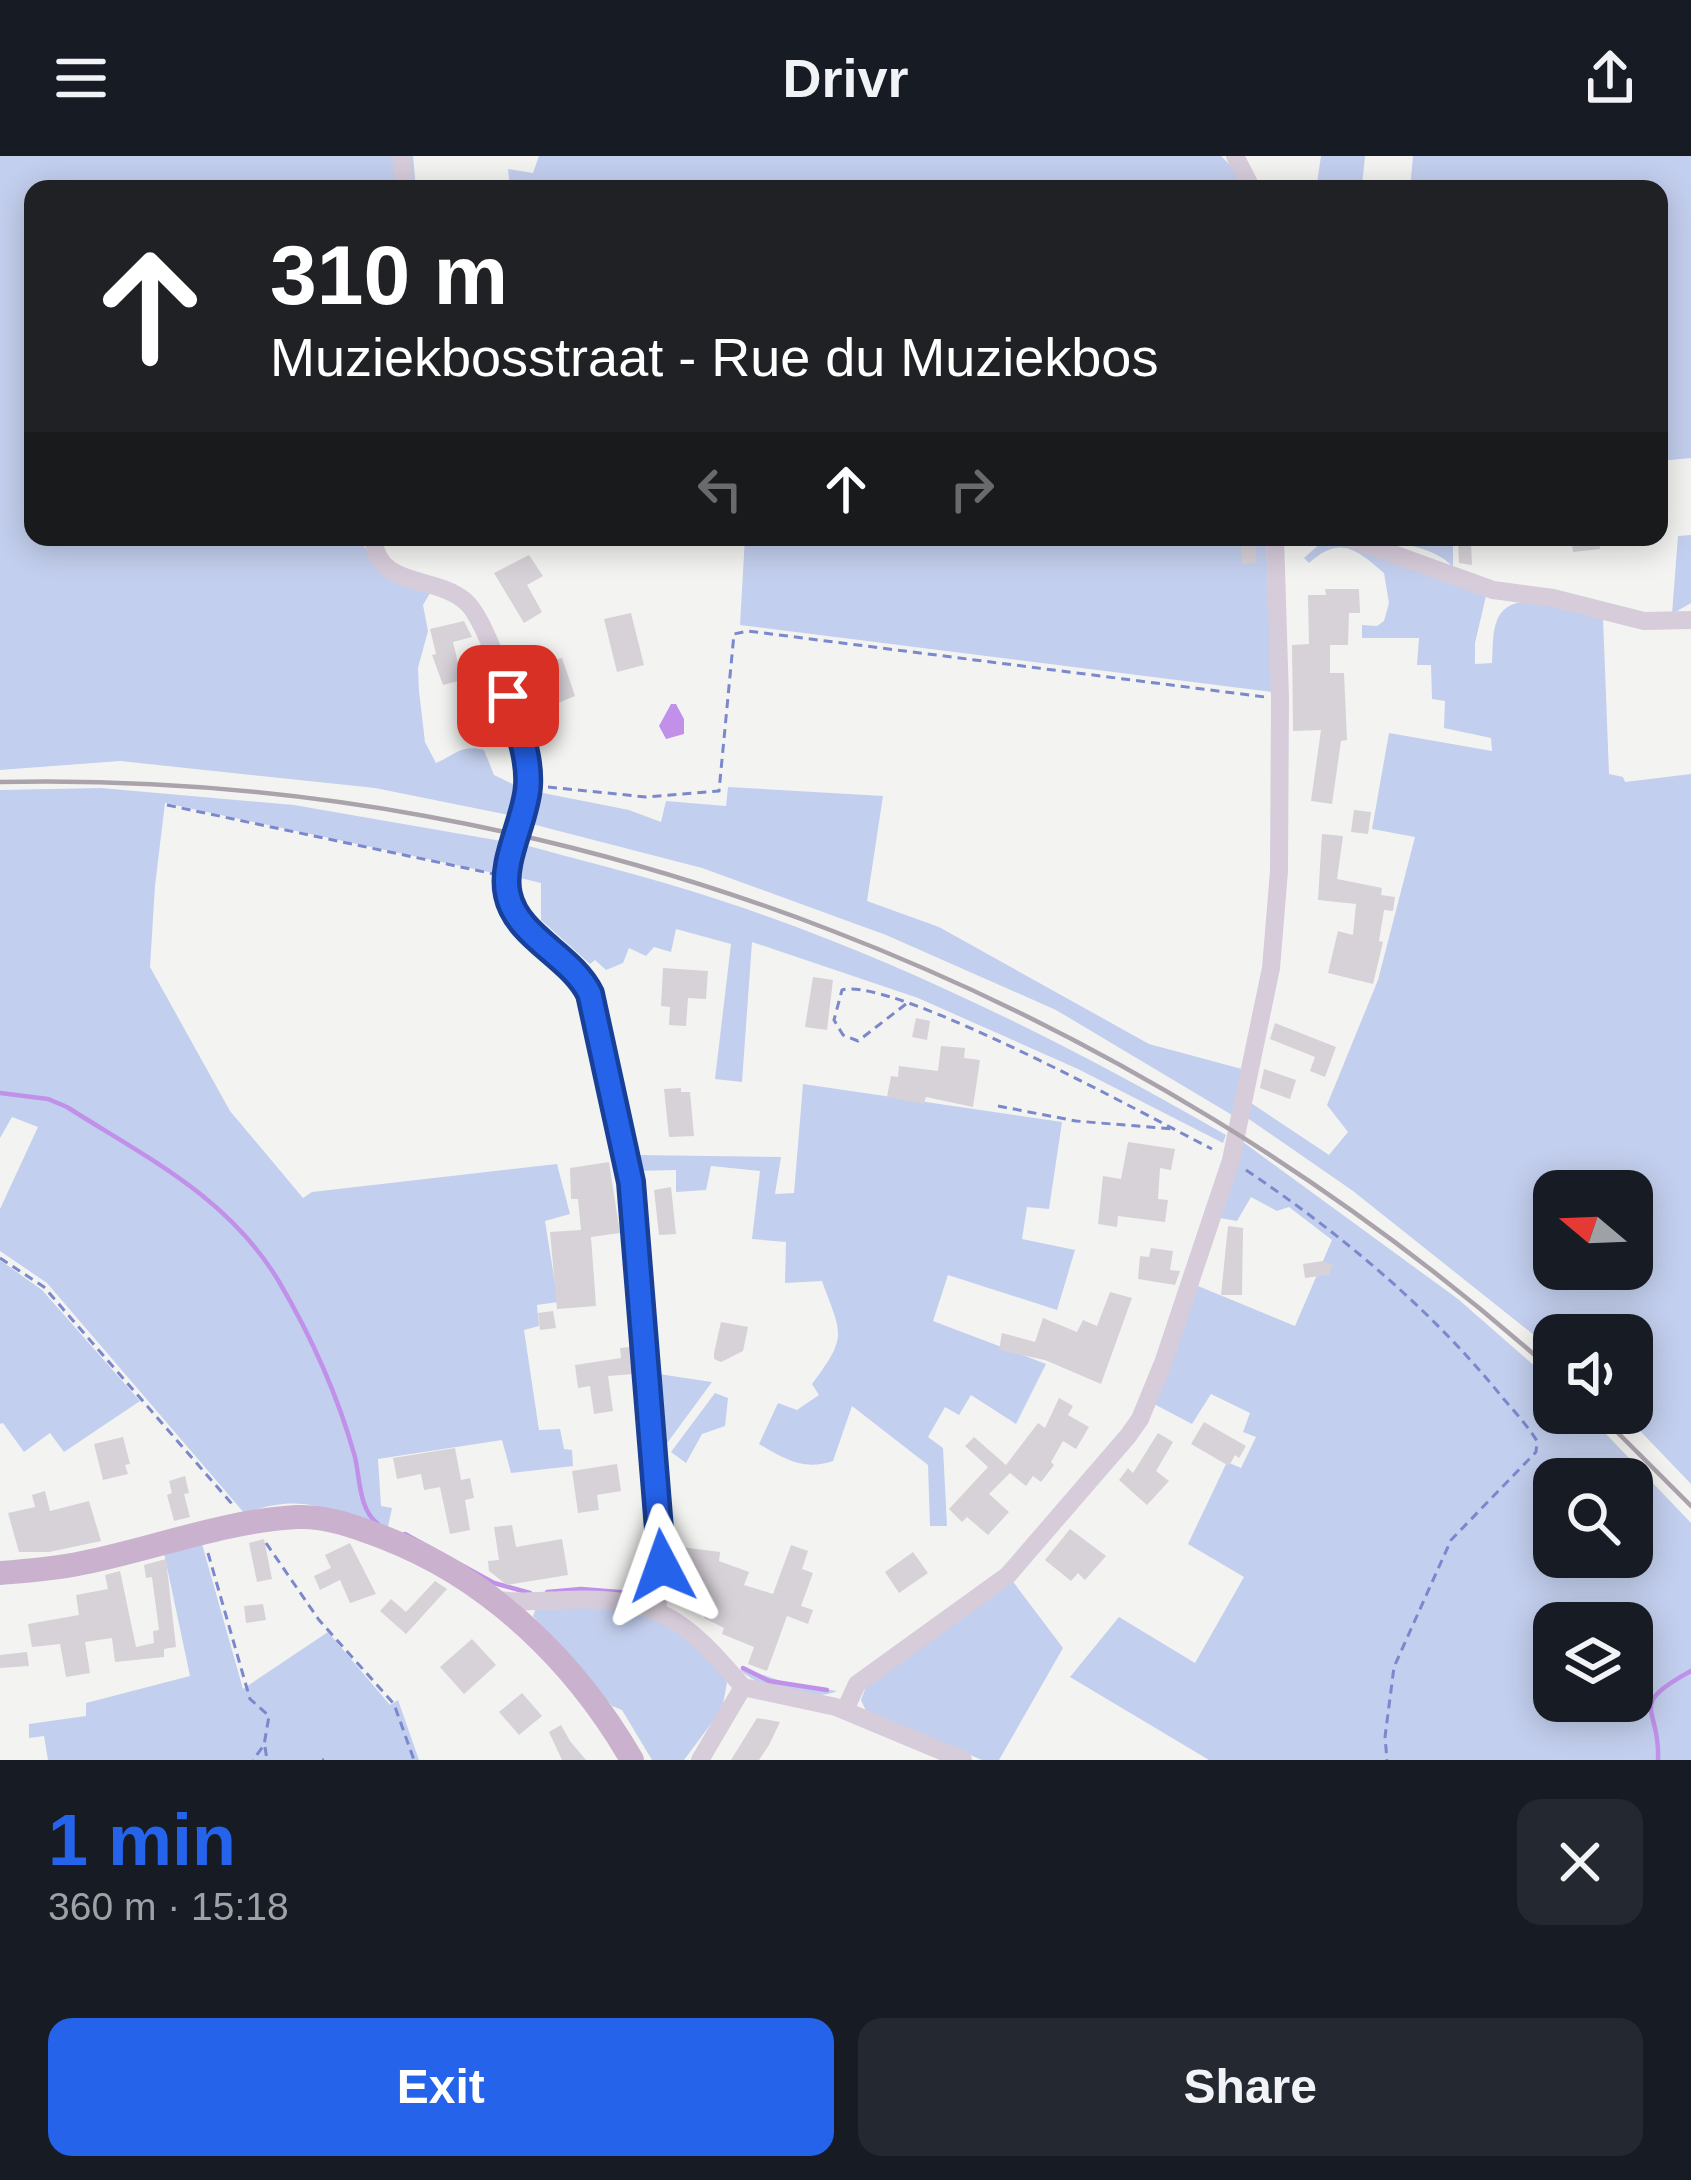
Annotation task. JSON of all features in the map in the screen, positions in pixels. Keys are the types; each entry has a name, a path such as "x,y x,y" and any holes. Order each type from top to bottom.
{"main road":[{"path":"0,1573 81,1564 248,1523 302,1517 344,1523 422,1554 496,1600 585,1688 632,1760"}],"street":[{"path":"376,546 379,561 389,571 451,592 471,606 524,746 528,783 508,897 518,915 572,968 590,994 631,1182 660,1529 662,1580 657,1610"},
{"path":"844,1710 847,1699 870,1674 1008,1575 1110,1460 1140,1419 1194,1275 1231,1160 1271,968 1277,911 1280,698 1275,546"},
{"path":"1371,546 1492,590 1553,598 1644,621 1691,620"},
{"path":"496,1600 615,1601 657,1610 696,1634 743,1687 844,1710 963,1760"},
{"path":"700,1760 743,1687"}],"path":[{"path":"528,783 646,797 719,791 734,634 748,631 1270,698"},
{"path":"167,805 510,869"},
{"path":"906,1004 858,1041 843,1035 834,1021 838,995 850,988 906,1004 1064,1072 1231,1160 1340,1237 1437,1326 1532,1433 1536,1452 1451,1540 1394,1667 1385,1737 1388,1760"},
{"path":"998,1106 1076,1121 1174,1129"},
{"path":"0,1258 44,1287 248,1523 319,1620 394,1704 414,1760"},
{"path":"203,1534 250,1699 269,1716 264,1745 267,1760"},
{"path":"253,1760 264,1745"}],"shaded area":[{"path":"0,156 413,156 415,180 24,180 24,546 364,546 376,565 433,588 423,605 428,631 418,668 425,742 436,763 464,749 484,750 494,775 521,788 514,816 375,788 120,761 0,770"},
{"path":"539,156 1221,156 1242,180 509,180 508,169 533,173"},
{"path":"1321,156 1365,156 1363,180 1317,180"},
{"path":"1413,156 1691,156 1691,458 1668,460 1668,180 1411,180"},
{"path":"1691,535 1691,603 1672,614 1678,536"},
{"path":"744,546 1266,546 1272,692 740,625"},
{"path":"1317,546 1349,546 1486,596 1475,664 1492,663 1496,623 1514,604 1543,602 1603,617 1609,774 1625,782 1691,774 1691,1484 1643,1434 1653,1434 1653,1314 1533,1314 1533,1334 1353,1191 1246,1117 1248,1101 1329,1155 1348,1132 1327,1105 1378,980 1415,837 1372,829 1389,733 1492,751 1491,738 1444,728 1445,701 1432,699 1431,665 1417,665 1419,638 1362,638 1362,625 1377,626 1384,621 1389,603 1384,573 1348,548 1320,554 1309,563 1304,558"},
{"path":"1410,546 1453,546 1453,567 1446,560"},
{"path":"671,704 676,704 684,719 684,734 666,739 659,726"},
{"path":"728,787 883,796 867,901 939,927 1149,1044 1242,1069 1232,1115 1056,1010 886,935 702,868 528,823 538,792 629,810 661,822 666,801 726,806"},
{"path":"101,788 294,805 507,842 498,874 165,803 150,967 230,1111 303,1198 312,1192 557,1164 570,1214 545,1221 558,1302 537,1305 539,1326 524,1330 539,1430 560,1429 564,1449 572,1450 573,1466 511,1473 502,1440 378,1459 381,1506 392,1508 387,1531 318,1506 284,1504 245,1514 47,1283 0,1251 0,1209 38,1127 12,1117 0,1138 0,790"},
{"path":"521,844 688,890 896,967 1096,1064 1226,1135 1223,1143 1078,1069 918,998 752,942 742,1082 715,1079 731,944 676,929 671,952 654,947 646,956 629,948 623,963 606,970 595,960 590,964 541,920 541,883 516,877"},
{"path":"803,1084 1062,1122 1049,1209 1027,1207 1022,1239 1075,1250 1057,1310 948,1275 933,1321 1046,1364 1016,1424 971,1395 959,1415 945,1407 928,1437 943,1448 947,1526 930,1526 928,1465 852,1406 833,1461 803,1464 759,1444 778,1403 797,1410 819,1395 812,1384 832,1355 838,1334 822,1281 785,1283 786,1242 752,1239 760,1171 711,1166 706,1190 676,1192 676,1170 635,1171 637,1155 781,1157 775,1194 794,1193"},
{"path":"1243,1142 1458,1299 1533,1365 1533,1434 1606,1434 1629,1458 1533,1458 1533,1578 1653,1578 1653,1483 1691,1523 1691,1760 1209,1760 1070,1677 1119,1617 1195,1663 1244,1577 1188,1544 1227,1462 1241,1468 1256,1437 1243,1432 1250,1413 1211,1394 1192,1424 1154,1404 1198,1286 1295,1326 1332,1240 1289,1207 1277,1211 1251,1197 1237,1221 1220,1218"},
{"path":"0,1260 42,1290 140,1401 64,1452 50,1433 24,1452 0,1424"},
{"path":"652,1373 712,1382 662,1450"},
{"path":"715,1393 728,1398 725,1426 702,1434 686,1463 671,1452"},
{"path":"202,1544 243,1689 328,1632 390,1705 398,1700 419,1760 48,1760 44,1736 29,1738 29,1724 86,1716 86,1703 190,1676 164,1553"},
{"path":"1011,1579 1063,1648 999,1760 982,1760 866,1711 861,1700 867,1684"},
{"path":"606,1607 664,1621 722,1670 727,1683 722,1709 684,1760 652,1760 622,1710 612,1706 533,1616 536,1608"},
{"path":"740,1670 787,1683 837,1691 786,1692 749,1677"}],"building":[{"path":"1241,546 1255,546 1257,563 1242,564"},
{"path":"1458,546 1471,546 1472,565 1459,563"},
{"path":"1572,546 1600,546 1600,549 1573,552"},
{"path":"529,555 543,576 527,585 542,612 524,623 494,573"},
{"path":"1325,589 1359,589 1360,613 1349,613 1348,645 1330,645 1330,673 1344,673 1347,740 1341,741 1332,804 1311,801 1321,730 1293,731 1292,645 1309,644 1308,595 1326,595"},
{"path":"631,613 644,665 617,672 604,619"},
{"path":"464,621 472,637 453,642 462,680 443,685 432,655 436,654 430,629"},
{"path":"562,658 575,696 558,703 556,697 546,701 537,665"},
{"path":"1354,810 1371,812 1368,834 1351,832"},
{"path":"1322,834 1343,836 1337,879 1382,888 1381,895 1395,897 1393,911 1384,910 1379,941 1383,942 1373,984 1328,973 1338,931 1353,935 1356,904 1318,900"},
{"path":"663,968 708,971 706,999 688,998 686,1026 669,1025 670,1007 661,1006"},
{"path":"813,977 833,980 827,1030 805,1027"},
{"path":"916,1018 930,1021 927,1040 912,1037"},
{"path":"1275,1023 1336,1047 1325,1077 1310,1071 1315,1057 1270,1039"},
{"path":"941,1046 965,1048 964,1058 980,1060 973,1107 926,1097 924,1104 887,1097 891,1076 898,1077 899,1066 938,1071"},
{"path":"1264,1069 1296,1080 1290,1099 1260,1088"},
{"path":"681,1088 681,1092 690,1092 694,1136 669,1137 664,1089"},
{"path":"1128,1142 1175,1149 1171,1170 1160,1168 1158,1199 1168,1200 1165,1222 1118,1216 1117,1227 1098,1224 1103,1176 1121,1179"},
{"path":"609,1162 620,1233 591,1237 596,1306 557,1309 550,1232 581,1230 578,1199 571,1199 570,1168"},
{"path":"671,1187 676,1234 659,1235 654,1190"},
{"path":"1228,1226 1243,1228 1242,1295 1221,1295"},
{"path":"1151,1248 1173,1251 1170,1270 1180,1271 1175,1285 1138,1279 1140,1256 1149,1257"},
{"path":"1323,1261 1333,1265 1329,1275 1305,1278 1303,1264"},
{"path":"1110,1292 1132,1298 1101,1384 1045,1360 999,1350 1002,1333 1035,1342 1043,1318 1077,1332 1083,1320 1097,1326"},
{"path":"553,1311 556,1328 540,1330 538,1313"},
{"path":"721,1322 748,1327 743,1351 721,1362 714,1359 714,1353"},
{"path":"631,1347 633,1374 608,1376 613,1411 594,1414 590,1386 578,1388 575,1365 621,1358 620,1348"},
{"path":"1059,1398 1073,1406 1068,1415 1089,1427 1076,1449 1063,1441 1041,1482 1033,1476 1026,1486 1010,1473 989,1494 1009,1512 988,1535 967,1517 962,1522 949,1509 988,1467 965,1446 974,1437 1006,1465 1038,1423 1045,1428"},
{"path":"1204,1422 1246,1446 1229,1466 1191,1444"},
{"path":"1158,1433 1173,1442 1156,1471 1169,1481 1147,1505 1119,1480 1128,1468 1133,1473"},
{"path":"123,1437 128,1474 103,1480 94,1444"},
{"path":"455,1448 461,1480 470,1478 474,1498 465,1500 470,1530 450,1534 440,1487 424,1490 421,1474 397,1479 393,1458"},
{"path":"617,1464 621,1491 597,1495 599,1510 578,1513 572,1471"},
{"path":"185,1476 190,1517 174,1521 167,1495 172,1493 169,1481"},
{"path":"45,1491 50,1511 89,1501 101,1541 49,1552 19,1552 8,1513 35,1507 32,1495"},
{"path":"512,1525 516,1547 562,1539 568,1575 507,1585 489,1571 488,1561 499,1560 494,1527"},
{"path":"1070,1529 1106,1556 1085,1580 1078,1573 1071,1581 1045,1560"},
{"path":"264,1539 272,1579 257,1582 249,1543"},
{"path":"350,1543 376,1594 350,1603 340,1580 320,1590 314,1576 331,1568 325,1555"},
{"path":"791,1545 808,1551 802,1569 813,1573 801,1606 813,1610 808,1624 787,1616 767,1671 748,1664 754,1647 722,1634 724,1628 704,1618 711,1598 675,1590 675,1566 681,1547 720,1552 719,1561 749,1572 744,1585 773,1594"},
{"path":"913,1552 928,1573 899,1593 885,1572"},
{"path":"166,1559 176,1647 164,1649 164,1657 115,1662 112,1638 85,1642 90,1673 66,1677 60,1644 32,1647 28,1624 79,1615 76,1595 108,1589 105,1575 120,1571 136,1647 154,1643 153,1631 159,1630 152,1577 146,1578 144,1565"},
{"path":"435,1581 447,1589 406,1634 380,1611 391,1599 406,1612"},
{"path":"263,1604 266,1620 246,1623 244,1606"},
{"path":"472,1639 496,1665 464,1694 440,1667"},
{"path":"27,1652 29,1666 0,1668 0,1655"},
{"path":"522,1693 542,1716 519,1735 499,1712"},
{"path":"757,1718 780,1722 769,1745 759,1760 731,1760"},
{"path":"561,1725 586,1760 562,1760 549,1732"}],"waterway":[{"path":"0,1093 48,1099 67,1107 183,1181 258,1251 290,1301 322,1366 348,1434 364,1502 378,1524"},
{"path":"405,1534 494,1583 530,1593"},
{"path":"547,1592 581,1589 644,1594"},
{"path":"743,1668 769,1681 827,1690"},
{"path":"1658,1760 1652,1701 1691,1671"}],"railway":[{"path":"0,782 213,788 424,816 631,864 832,931 1027,1016 1213,1119 1389,1238 1533,1355"},
{"path":"1619,1434 1691,1506"}],"route":[{"path":"508,696 524,746 528,783 508,897 525,924 572,968 590,994 631,1182 662,1566"}]}
